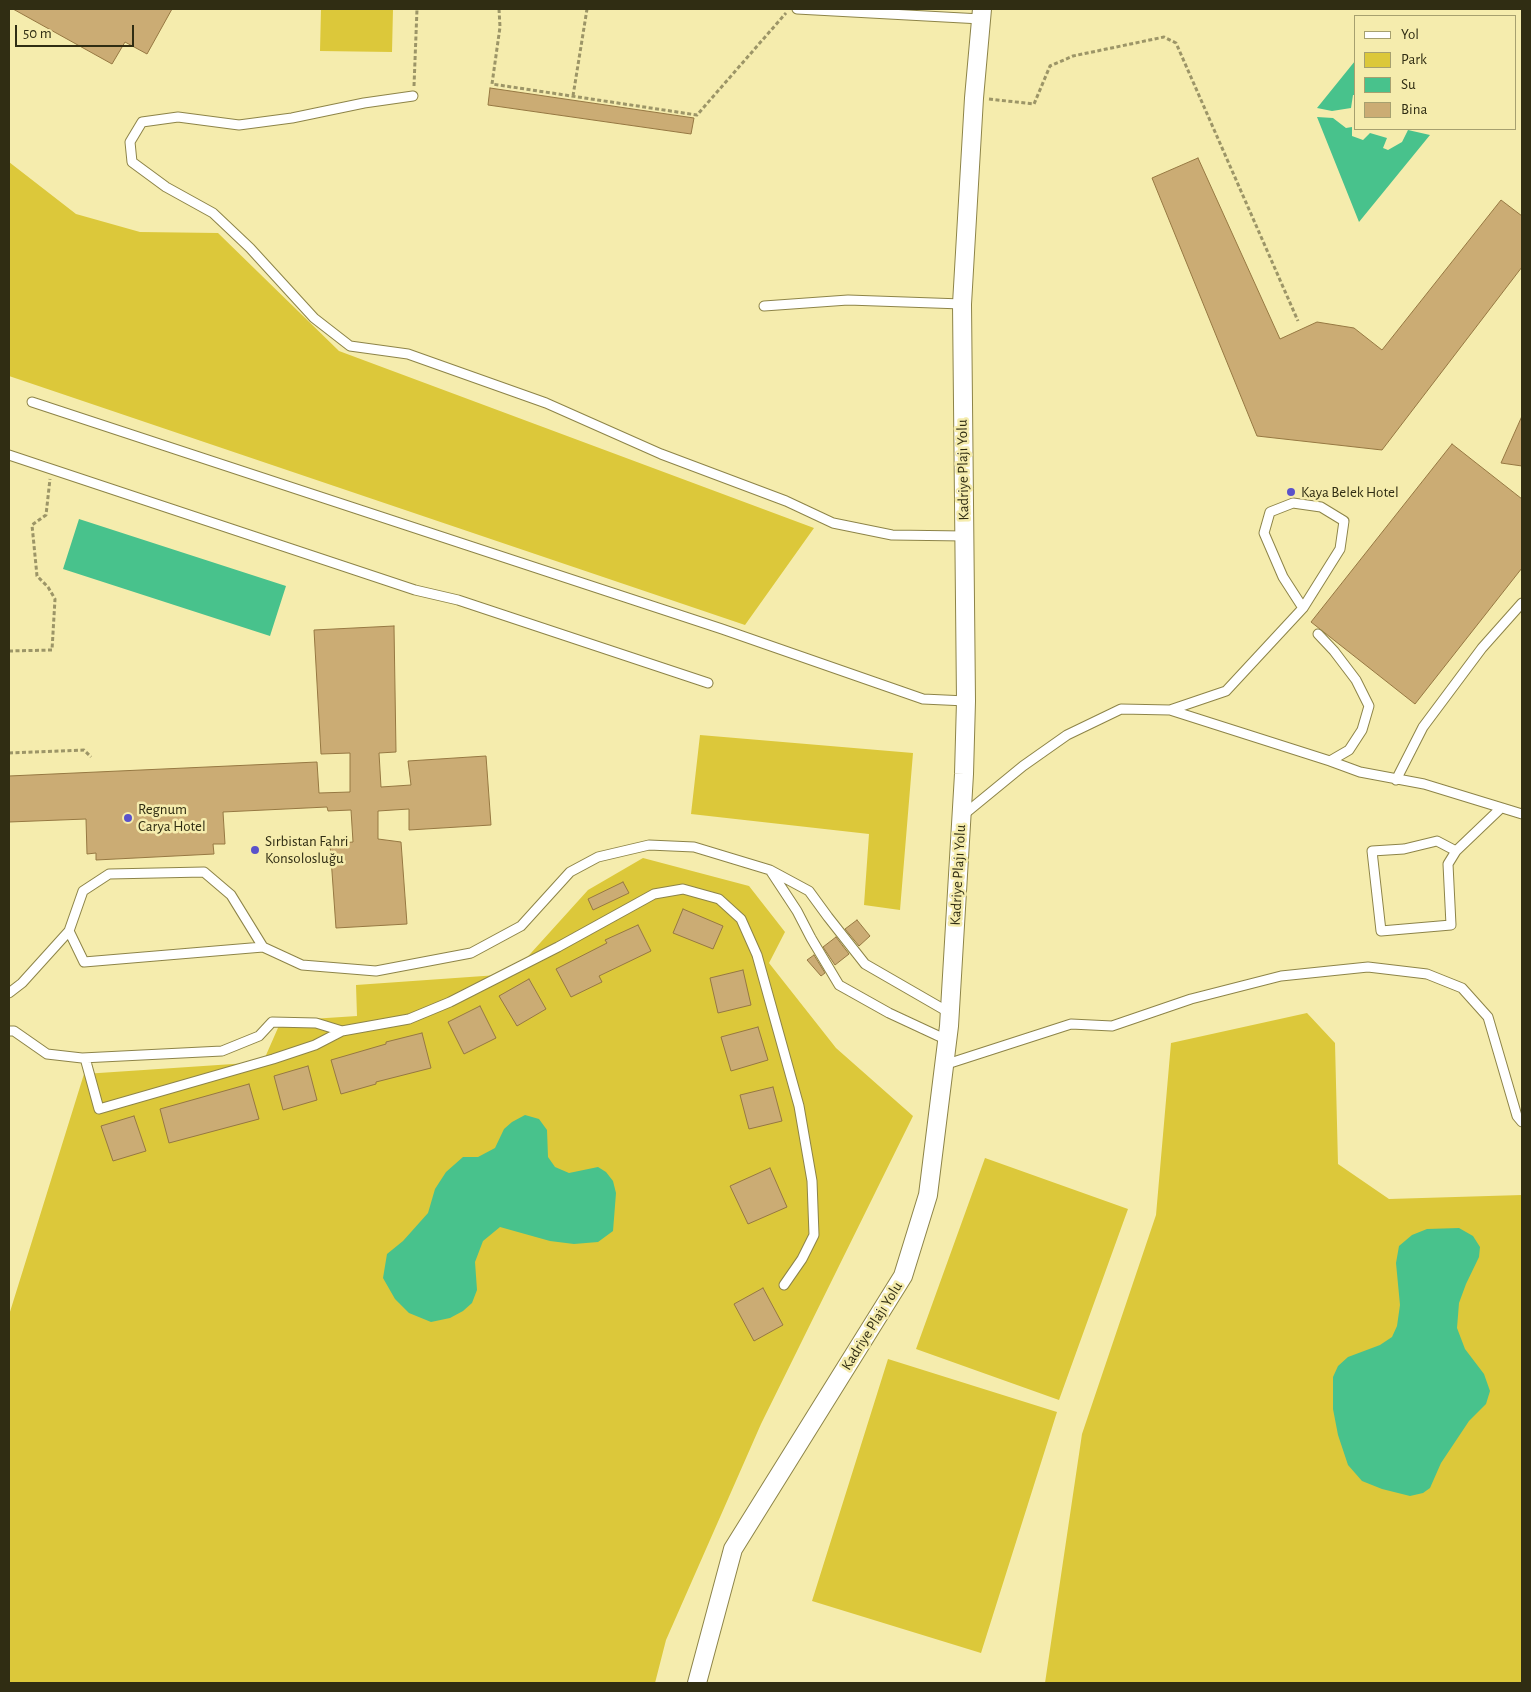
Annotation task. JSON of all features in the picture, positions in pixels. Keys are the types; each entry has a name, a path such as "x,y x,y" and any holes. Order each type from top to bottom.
{"street":[{"name":"Kadriye Plajı Yolu","path":"697,1683 733,1550 903,1276 928,1195 950,1013 961,816 966,701 962,304 981,14"}],"lane":[{"path":"796,9 981,14"},
{"path":"413,96 364,103 292,118 239,125 178,116 142,122 130,142 132,162 166,187 213,213 250,248 314,318 350,346 408,354 546,403 660,454 786,501 833,523 892,535 964,536"},
{"path":"764,306 848,300 962,304"},
{"path":"32,402 722,629 923,698 966,701"},
{"path":"9,455 415,590 458,600 708,683"},
{"path":"1170,710 1226,691 1303,608 1340,549 1344,521 1322,507 1293,503 1270,512 1264,533 1283,577 1303,608"},
{"path":"1396,780 1423,727 1482,648 1522,603"},
{"path":"1318,634 1334,651 1356,680 1369,706 1362,730 1349,750 1330,761"},
{"path":"961,816 1023,766 1067,735 1121,709 1170,710 1360,772 1424,784 1522,814"},
{"path":"1456,851 1437,841 1404,849 1372,851 1381,931 1451,925 1448,864 1456,851 1502,808"},
{"path":"69,931 84,962 263,948 302,965 376,971 471,953 520,926 570,872 598,857 649,846 694,847 770,870 809,892 865,964 950,1013"},
{"path":"770,870 797,911 839,984 889,1012 947,1040"},
{"path":"9,993 22,983 69,931 84,891 109,874 204,872 231,895 263,948"},
{"path":"85,1058 100,1108 273,1059 315,1045 342,1031 410,1019 450,1002 558,947 654,894 683,889 719,899 741,919 757,955 799,1106 812,1181 814,1235 802,1259 784,1284"},
{"path":"944,1065 1071,1024 1112,1026 1191,999 1281,976 1368,967 1427,974 1462,988 1488,1017 1516,1116 1522,1122"},
{"path":"9,1031 14,1031 47,1054 85,1058 222,1051 259,1036 272,1022 316,1023 342,1031"}],"path":[{"path":"413,96 418,9"},
{"path":"499,9 500,27 492,84 697,114 790,9"},
{"path":"573,96 587,9"},
{"path":"974,98 1034,104 1050,66 1073,56 1164,37 1176,43 1298,321"},
{"path":"9,651 52,650 55,599 48,587 37,576 32,526 46,515 51,469"},
{"path":"9,754 84,750 91,757"}],"green space":[{"path":"321,9 393,9 392,52 320,51"},
{"path":"9,162 76,214 140,232 218,233 339,351 814,528 745,625 9,376"},
{"path":"700,735 913,753 900,910 864,905 869,834 691,814"},
{"path":"643,858 749,886 785,932 769,963 836,1048 913,1116 761,1424 666,1640 655,1683 9,1683 9,1315 84,1074 263,1062 281,1021 357,1016 356,985 512,974 588,890"},
{"path":"1307,1013 1335,1043 1338,1164 1389,1199 1522,1195 1522,1683 1045,1683 1082,1434 1156,1215 1171,1043"},
{"path":"985,1158 1128,1209 1059,1400 916,1349"},
{"path":"888,1359 1057,1412 981,1653 812,1601"}],"water":[{"path":"1354,62 1354,95 1351,108 1332,111 1317,108"},
{"path":"1317,117 1333,118 1346,128 1352,127 1352,136 1363,140 1370,133 1387,138 1383,148 1388,150 1402,142 1408,130 1430,135 1359,222"},
{"path":"79,519 286,586 270,636 63,569"},
{"path":"525,1115 539,1119 547,1130 548,1157 555,1167 569,1173 598,1167 606,1172 613,1181 616,1193 613,1231 598,1242 574,1244 550,1241 500,1227 483,1241 475,1262 477,1290 472,1303 463,1311 450,1318 431,1322 409,1313 395,1299 383,1278 387,1254 403,1241 428,1213 435,1189 446,1172 463,1157 478,1157 495,1148 504,1129"},
{"path":"1459,1228 1473,1236 1480,1247 1479,1257 1459,1303 1457,1328 1465,1349 1484,1374 1490,1391 1486,1404 1469,1421 1441,1463 1430,1488 1423,1493 1410,1496 1382,1489 1362,1481 1348,1465 1338,1435 1333,1409 1333,1377 1338,1366 1348,1357 1380,1345 1392,1337 1397,1326 1400,1305 1396,1263 1399,1246 1412,1235 1427,1229"}],"building":[{"path":"13,9 172,9 147,54 125,42 112,64"},
{"path":"490,88 694,118 691,134 488,105"},
{"path":"1198,158 1280,339 1317,322 1354,328 1382,350 1501,200 1522,216 1522,267 1382,450 1257,436 1152,178"},
{"path":"1522,416 1522,466 1501,463"},
{"path":"1452,444 1522,499 1522,568 1415,704 1311,622"},
{"path":"394,626 396,752 379,753 381,787 411,785 408,761 486,756 491,825 409,830 409,809 378,811 378,839 401,842 407,924 336,928 330,844 353,842 351,810 328,811 327,807 223,812 225,844 213,844 214,854 96,860 96,853 87,854 86,819 9,822 9,776 317,762 319,793 350,792 350,753 321,754 314,630"},
{"path":"623,882 629,893 593,910 588,899"},
{"path":"683,909 723,926 713,949 673,933"},
{"path":"857,920 870,936 859,946 845,929"},
{"path":"638,925 651,951 599,976 602,982 571,997 556,969 607,943 605,940"},
{"path":"836,937 849,954 835,965 823,947"},
{"path":"814,955 825,973 821,976 807,960"},
{"path":"743,970 751,1005 718,1013 710,978"},
{"path":"529,979 546,1009 517,1026 499,996"},
{"path":"480,1006 496,1038 464,1054 448,1022"},
{"path":"758,1027 768,1060 731,1071 721,1037"},
{"path":"422,1033 431,1068 376,1082 376,1084 341,1094 331,1060 386,1044 386,1042"},
{"path":"308,1066 317,1100 283,1110 274,1076"},
{"path":"249,1084 259,1119 169,1143 160,1109"},
{"path":"773,1087 782,1121 749,1129 740,1095"},
{"path":"134,1116 146,1151 113,1161 101,1126"},
{"path":"770,1168 787,1207 748,1224 730,1186"},
{"path":"763,1288 783,1325 754,1341 734,1304"}],"place":[{"name":"Kaya Belek Hotel","path":"1291,492"},
{"name":"Regnum Carya Hotel","path":"128,818"},
{"name":"Sırbistan Fahri Konsolosluğu","path":"255,850"}]}
